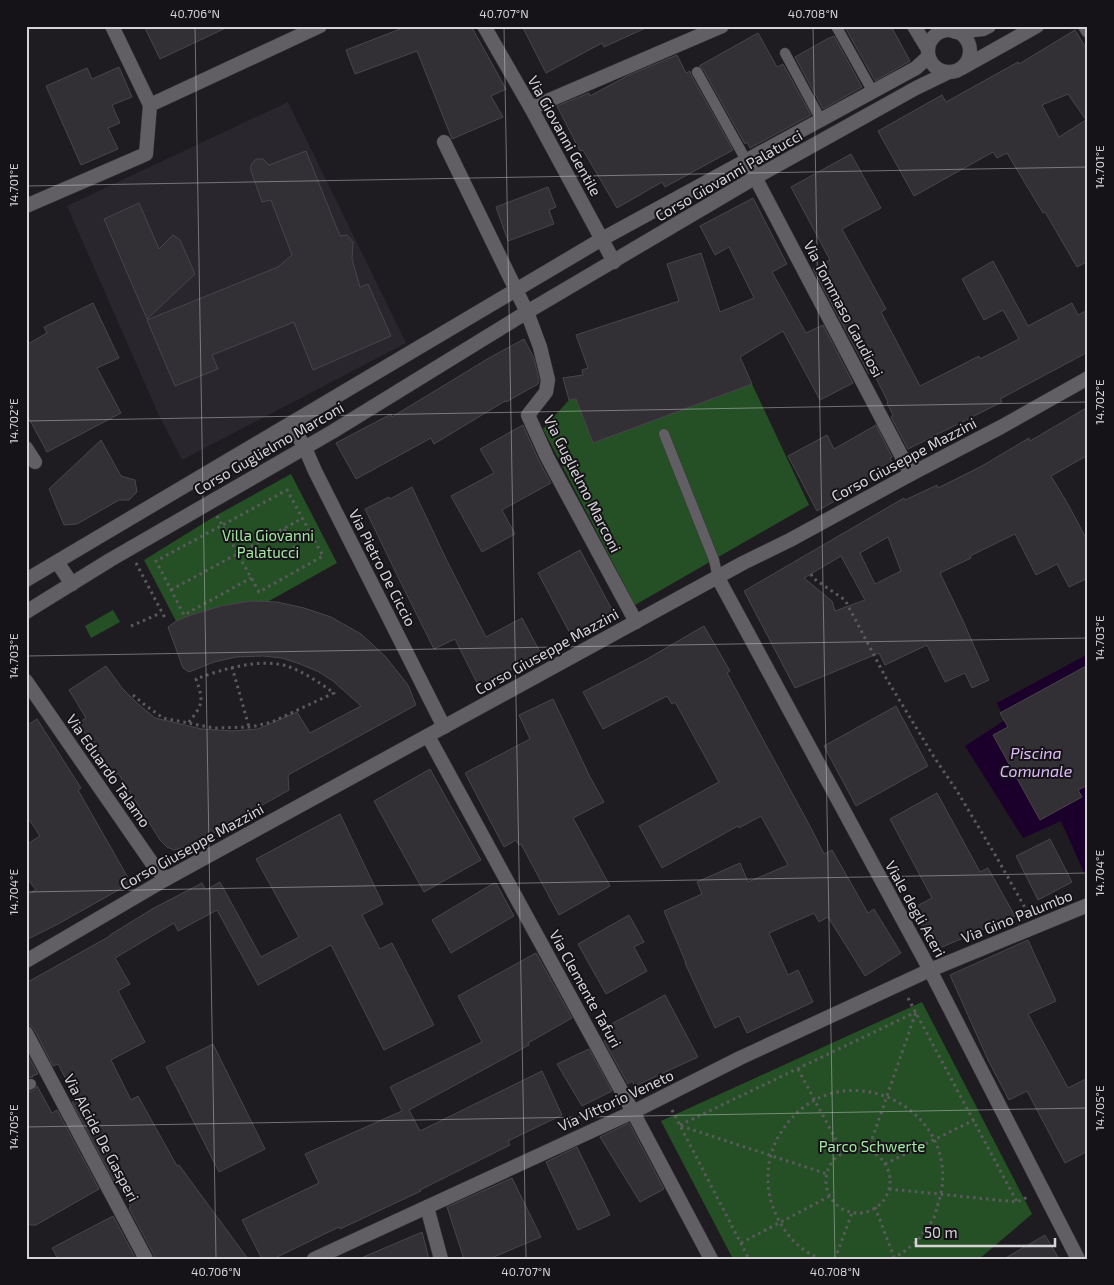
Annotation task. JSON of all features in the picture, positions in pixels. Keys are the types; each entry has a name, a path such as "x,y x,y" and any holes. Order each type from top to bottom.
{"street":[{"path":"26,206 146,154 150,106 112,26"},
{"path":"150,106 320,26"},
{"name":"Via Giovanni Gentile","path":"484,26 531,108 614,262"},
{"path":"531,108 722,26"},
{"path":"914,26 933,65 942,71 955,70 966,63 969,56 968,43 963,36 956,32 937,26"},
{"name":"Corso Giovanni Palatucci","path":"516,290 602,238 916,68 928,53 932,39 941,32 948,30 956,32 989,26"},
{"name":"Corso Giovanni Palatucci","path":"527,312 756,178 916,88 955,70 1037,26"},
{"path":"1085,26 1088,31"},
{"name":"Via Guglielmo Marconi","path":"444,142 527,312 540,347 548,380 546,392 528,415 547,457 636,622"},
{"name":"Via Tommaso Gaudiosi","path":"746,160 911,474"},
{"name":"Corso Guglielmo Marconi","path":"26,580 516,290"},
{"name":"Corso Guglielmo Marconi","path":"26,612 128,550 305,448 527,312"},
{"name":"Corso Giuseppe Mazzini","path":"26,961 166,879 743,563 790,540 1001,427 1088,378"},
{"name":"Via Pietro De Ciccio","path":"290,424 305,448 314,471 444,727"},
{"path":"26,448 34,462"},
{"path":"57,562 72,584"},
{"name":"Viale degli Aceri","path":"718,578 930,970 1078,1259"},
{"name":"Via Eduardo Talamo","path":"26,680 154,866 166,879"},
{"name":"Via Clemente Tafuri","path":"428,736 711,1259"},
{"name":"Via Gino Palumbo","path":"930,970 1088,905"},
{"name":"Via Vittorio Veneto","path":"314,1259 633,1112 740,1058 930,970"},
{"name":"Via Alcide De Gasperi","path":"26,1034 146,1259"},
{"path":"427,1207 442,1259"}],"lane":[{"path":"836,26 873,92"},
{"path":"784,53 821,120"},
{"path":"697,72 746,160"},
{"path":"664,434 714,560 718,578"}],"path":[{"path":"209,503 222,525 252,578 259,592 323,556 287,490 222,525 156,561 184,615 252,578"},
{"path":"171,590 303,518"},
{"path":"284,528 296,550"},
{"path":"128,550 165,618"},
{"path":"811,574 813,578 845,600 886,678 957,791 1036,927"},
{"path":"131,626 162,613"},
{"path":"133,695 163,718 188,723 214,728 249,727 272,722 334,693 316,680 287,666 267,664 217,671 196,679 202,693 200,708 188,723"},
{"path":"232,668 249,727"},
{"path":"901,983 1017,1202"},
{"path":"680,1126 916,1012"},
{"path":"868,1151 916,1012"},
{"path":"798,1069 843,1153"},
{"path":"821,1259 802,1248 790,1236 772,1207 768,1190 768,1172 777,1138 787,1123 800,1110 815,1100 838,1092 863,1090 887,1096 906,1106 917,1116 935,1140 940,1153 943,1181 942,1194 933,1220 916,1242 892,1258 876,1208"},
{"path":"665,1096 749,1259"},
{"path":"885,1164 974,1120"},
{"path":"680,1126 827,1174"},
{"path":"860,1149 868,1151 875,1154 885,1164 890,1181 889,1189 876,1208 868,1211 852,1212 843,1209 830,1196 827,1188 827,1174 830,1165 843,1153 860,1149"},
{"path":"889,1189 1017,1202 1043,1191"},
{"path":"741,1243 830,1196"},
{"path":"835,1259 852,1212"}],"shaded area":[{"path":"288,102 406,343 182,460 158,413 67,206"}],"green space":[{"path":"752,384 809,505 635,605 543,429 569,400 576,399 593,443"},
{"name":"Villa Giovanni Palatucci","path":"291,474 337,563 269,601 251,601 221,606 176,621 144,560 217,515"},
{"path":"113,610 120,622 91,638 85,626"},
{"name":"Parco Schwerte","path":"922,1002 1032,1214 979,1259 733,1259 661,1121"}],"water":[{"name":"Piscina Comunale","path":"1088,654 1087,879 1061,821 1023,838 965,746 1005,720 997,703"}],"building":[{"path":"144,26 230,26 160,59"},
{"path":"408,26 471,26 506,89 491,96 503,117 452,139 417,51 355,74 346,50"},
{"path":"522,26 650,26 604,47 602,43 546,73"},
{"path":"852,26 891,26 910,61 875,81 846,29"},
{"path":"1075,30 1088,51 1088,261 1077,267 1045,212 1043,213 1007,153 997,158 993,152 914,196 878,131 942,95 946,102 1018,62 1019,64","holes":["1068,94 1086,120 1059,137 1042,105"]},
{"path":"758,33 777,67 783,64 811,115 750,148 747,142 745,144 703,69 699,66"},
{"path":"834,36 862,87 823,109 795,57"},
{"path":"677,55 686,73 690,71 733,150 665,187 662,182 617,208 583,150 580,151 557,106 589,93 590,96 629,75"},
{"path":"119,67 132,97 112,105 120,123 108,128 118,149 81,165 46,86 87,68 92,79"},
{"path":"306,151 340,236 347,235 353,242 352,259 360,287 368,284 391,336 313,370 294,322 212,355 218,369 175,386 147,320 278,267 292,255 271,200 262,202 251,171 251,165 256,159 263,159 269,165"},
{"path":"851,154 881,208 842,229 886,309 881,312 920,386 979,356 980,359 1019,339 1003,310 984,320 962,279 993,261 1028,326 1072,303 1078,315 1088,310 1088,352 1000,399 1002,402 908,449 891,417 893,415 888,402 873,372 869,374 813,269 830,260 791,187"},
{"path":"548,187 556,207 549,210 554,224 508,241 496,207"},
{"path":"753,198 787,264 772,272 806,333 823,325 853,383 820,400 783,331 740,357 752,384 593,443 576,399 569,400 563,378 583,375 582,370 588,368 576,335 679,301 667,264 701,253 720,312 754,298 729,247 715,255 700,226"},
{"path":"139,203 159,249 173,235 180,240 195,274 147,319 104,219"},
{"path":"93,303 119,358 97,368 121,413 47,452 26,413 26,345 47,333 44,327"},
{"path":"524,339 534,358 539,380 538,384 505,401 434,444 431,438 356,479 336,443 391,414 392,417"},
{"path":"1088,407 1088,455 1051,476 1088,542 1088,578 1069,587 1057,564 1036,575 1015,534 940,573 989,680 972,688 965,673 945,682 927,645 885,665 879,653 795,688 744,591 904,498 905,500 937,485 938,488 982,466 1029,438 1030,441","holes":["888,537 901,571 875,584 860,553","841,556 865,600 835,611 832,601 804,578"]},
{"path":"523,425 551,483 502,510 515,534 482,552 451,496 494,473 480,449"},
{"path":"876,425 895,467 817,511 788,456 827,435 834,449"},
{"path":"101,440 121,476 135,480 137,492 129,500 119,500 77,524 64,525 49,489"},
{"path":"412,487 486,637 522,618 541,654 479,687 455,639 434,649 365,509 389,497 390,499"},
{"path":"580,550 616,617 573,639 538,573"},
{"path":"251,601 277,602 304,608 331,617 361,634 385,656 408,685 416,705 288,775 289,790 192,845 174,850 167,847 160,840 118,773 115,776 78,723 86,718 69,690 106,666 122,688 155,718 202,729 233,731 258,729 297,712 310,733 361,706 333,681 319,672 282,658 263,656 236,657 214,662 189,672 183,668 168,627 176,621 191,615 221,606"},
{"path":"704,626 730,671 727,673 824,854 832,850 868,913 874,909 901,953 865,976 828,917 819,922 814,913 769,933 788,975 798,970 813,1002 747,1033 739,1016 715,1028 685,963 664,911 702,894 697,882 740,863 748,882 788,865 761,816 739,828 738,826 662,868 639,826 719,782 675,702 672,704 667,696 603,729 583,692 647,659"},
{"name":"Piscina Comunale","path":"1088,665 1088,785 1078,790 1082,797 1040,820 993,735 1008,727 1000,713"},
{"path":"553,699 604,802 573,818 610,886 559,915 521,844 519,845 516,840 504,847 465,773 530,739 519,715"},
{"path":"896,706 928,766 856,806 824,746"},
{"path":"37,719 81,788 78,790 131,883 26,940 26,895 36,890 26,877 26,845 40,836 26,815 26,726"},
{"path":"430,769 481,860 424,892 374,801"},
{"path":"937,793 980,872 988,868 1015,916 935,950 913,908 932,898 890,819"},
{"path":"340,814 383,904 362,915 380,949 392,943 434,1025 384,1050 331,945 258,985 217,910 178,931 174,923 115,958 130,984 118,991 145,1042 111,1060 131,1100 138,1096 177,1166 179,1165 248,1259 155,1259 129,1208 131,1207 116,1180 114,1181 72,1102 77,1100 58,1064 53,1066 34,1029 26,1024 26,983 110,936 154,908 202,883 206,890 220,882 261,957 299,937 256,859"},
{"path":"1050,839 1072,882 1038,900 1016,856"},
{"path":"496,883 514,916 451,953 432,920"},
{"path":"629,915 644,942 634,947 647,971 606,994 578,944"},
{"path":"1028,940 1056,1001 1028,1014 1068,1088 1088,1078 1088,1151 1065,1163 1027,1091 1009,1100 988,1060 950,975"},
{"path":"536,953 572,1018 528,1043 529,1045 409,1110 420,1131 542,1071 562,1115 508,1141 510,1145 421,1191 340,1229 339,1227 273,1259 262,1259 242,1220 319,1183 305,1154 402,1111 390,1087 482,1042 458,996"},
{"path":"665,995 698,1057 635,1086 632,1081 628,1084 604,1041 608,1039 602,1029"},
{"path":"213,1044 265,1149 219,1172 166,1067"},
{"path":"589,1049 612,1091 582,1106 557,1064"},
{"path":"26,1052 38,1074 26,1078"},
{"path":"37,1086 52,1113 57,1110 99,1189 36,1225 30,1225 26,1218 26,1093 34,1090"},
{"path":"629,1123 664,1189 640,1202 600,1137"},
{"path":"577,1147 610,1215 578,1230 546,1162"},
{"path":"512,1178 541,1237 489,1259 464,1259 447,1207"},
{"path":"113,1216 136,1259 58,1259 52,1248"},
{"path":"422,1232 429,1259 359,1259"},
{"path":"1045,1235 1059,1259 1004,1259"}]}
